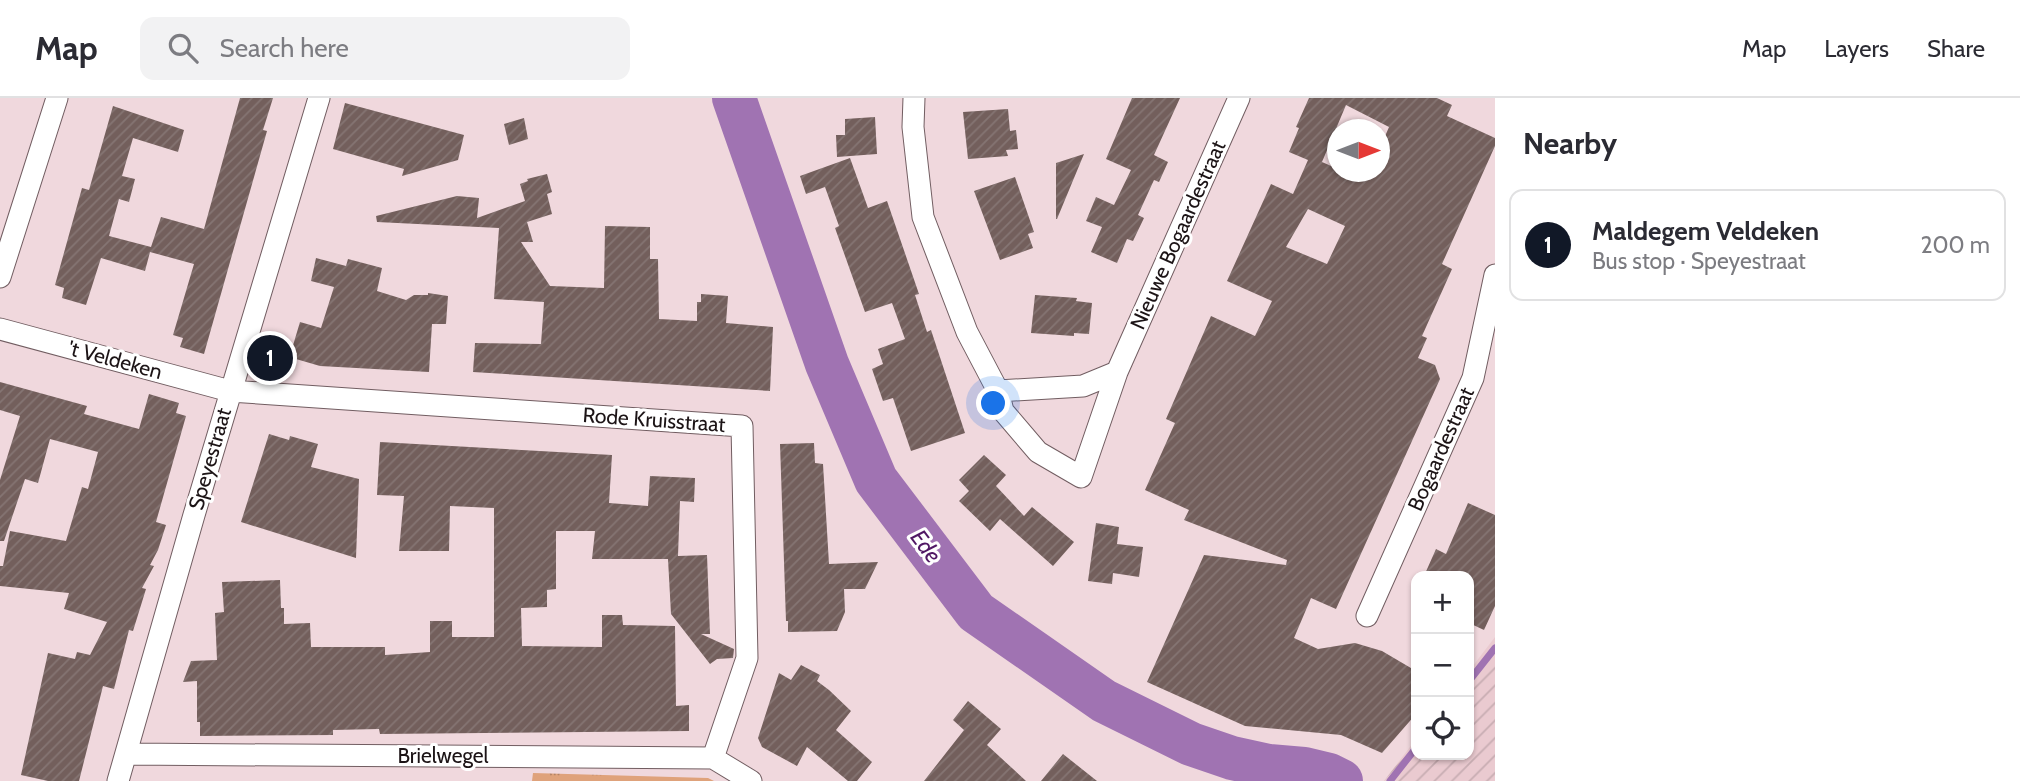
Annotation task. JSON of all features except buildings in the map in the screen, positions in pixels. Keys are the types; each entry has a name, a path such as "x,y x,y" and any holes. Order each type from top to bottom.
{"street":[{"path":"0,277 57,98"},
{"name":"Speyestraat","path":"118,781 230,391 319,98"},
{"name":"Nieuwe Bogaardestraat","path":"914,98 913,127 923,217 967,332 998,391 1003,411 1038,452 1081,477 1117,372 1239,98"},
{"name":"Bogaardestraat","path":"1367,616 1473,378 1495,275"},
{"name":"'t Veldeken","path":"0,329 230,391"},
{"path":"998,391 1083,386 1117,372"},
{"name":"Rode Kruisstraat","path":"230,391 742,426 747,658 713,758"},
{"name":"Brielwegel","path":"127,754 713,758"},
{"path":"713,758 751,781"}],"shaded area":[{"path":"1495,637 1495,781 1384,781 1411,746 1411,760 1474,760 1474,664"}],"green space":[{"path":"533,773 708,778 714,781 532,781"}],"waterway":[{"name":"Ede","path":"734,98 827,364 876,480 976,612 1104,701 1191,744 1232,758 1269,766 1304,769 1341,781"},
{"path":"1474,675 1495,648"},
{"path":"1390,781 1411,754"}],"place":[{"name":"Maldegem Veldeken","path":"270,358"}]}
